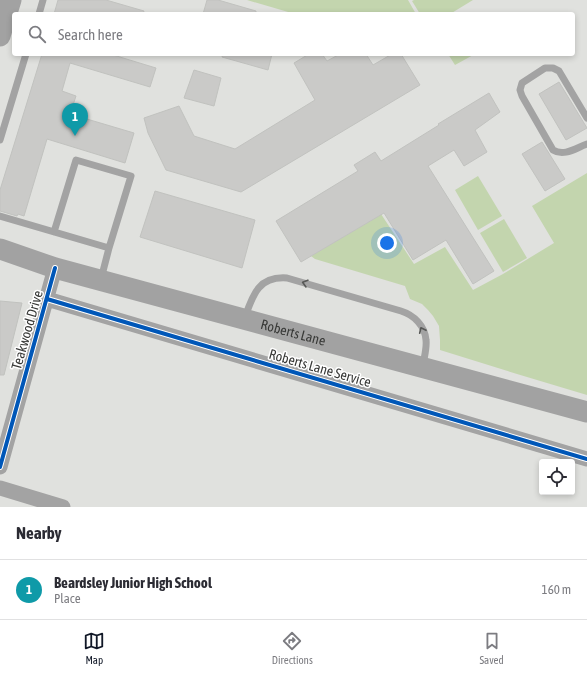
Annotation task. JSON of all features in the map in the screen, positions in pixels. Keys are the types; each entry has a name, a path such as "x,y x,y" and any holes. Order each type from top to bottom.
{"main road":[{"path":"0,36 11,0"},
{"name":"Roberts Lane","path":"0,249 56,268 587,412"}],"street":[{"name":"Teakwood Drive","path":"0,467 56,268"},
{"name":"Roberts Lane Service","path":"47,299 587,458"},
{"path":"0,488 64,507"}],"lane":[{"path":"39,12 43,0"},
{"path":"0,140 25,56"},
{"path":"587,118 559,71 553,68 545,68 522,83 520,90 522,96 552,150 558,153 564,153 587,144"},
{"path":"54,232 76,160 131,176 100,280"},
{"path":"0,216 109,248"},
{"path":"244,319 251,298 260,286 273,278 287,278 401,311 414,317 425,333 427,342 423,368"}],"green space":[{"path":"247,0 408,0 415,12 288,12"},
{"path":"473,0 453,12 419,12 412,1"},
{"path":"449,56 471,56 455,65"},
{"path":"587,173 587,395 440,350 439,326 433,316 422,304 410,299 405,286 315,259 311,256 381,214 414,264 445,247 473,290 503,274 554,243 532,206"},
{"path":"478,176 502,216 478,230 455,190"},
{"path":"504,219 527,258 503,272 480,233"}],"building":[{"path":"58,0 106,0 144,11 144,12 55,12"},
{"path":"207,0 218,0 256,11 256,12 204,12"},
{"path":"41,56 117,56 156,68 150,87 70,63 62,91 76,96 70,114 134,133 125,163 47,139 24,216 18,214 17,216 0,211 0,190"},
{"path":"222,56 272,56 268,70"},
{"path":"306,56 323,56 327,61 336,56 367,56 373,65 389,56 402,56 420,85 241,192 166,170 148,133 144,118 179,106 194,136 235,149 315,100 294,63"},
{"path":"194,70 221,78 214,106 184,98"},
{"path":"559,82 587,128 566,140 539,94"},
{"path":"489,93 500,112 475,130 487,152 464,166 454,150 428,166 494,271 473,284 446,240 413,260 384,213 301,262 276,221 358,171 354,165 375,152 381,161"},
{"path":"542,142 565,179 545,191 522,154"},
{"path":"155,191 255,220 242,268 140,237"},
{"path":"0,301 22,303 4,375 0,375"}],"cycle path":[{"path":"0,467 55,268"},
{"path":"47,299 587,459"}],"place":[{"name":"Beardsley Junior High School","path":"75,136"}]}
